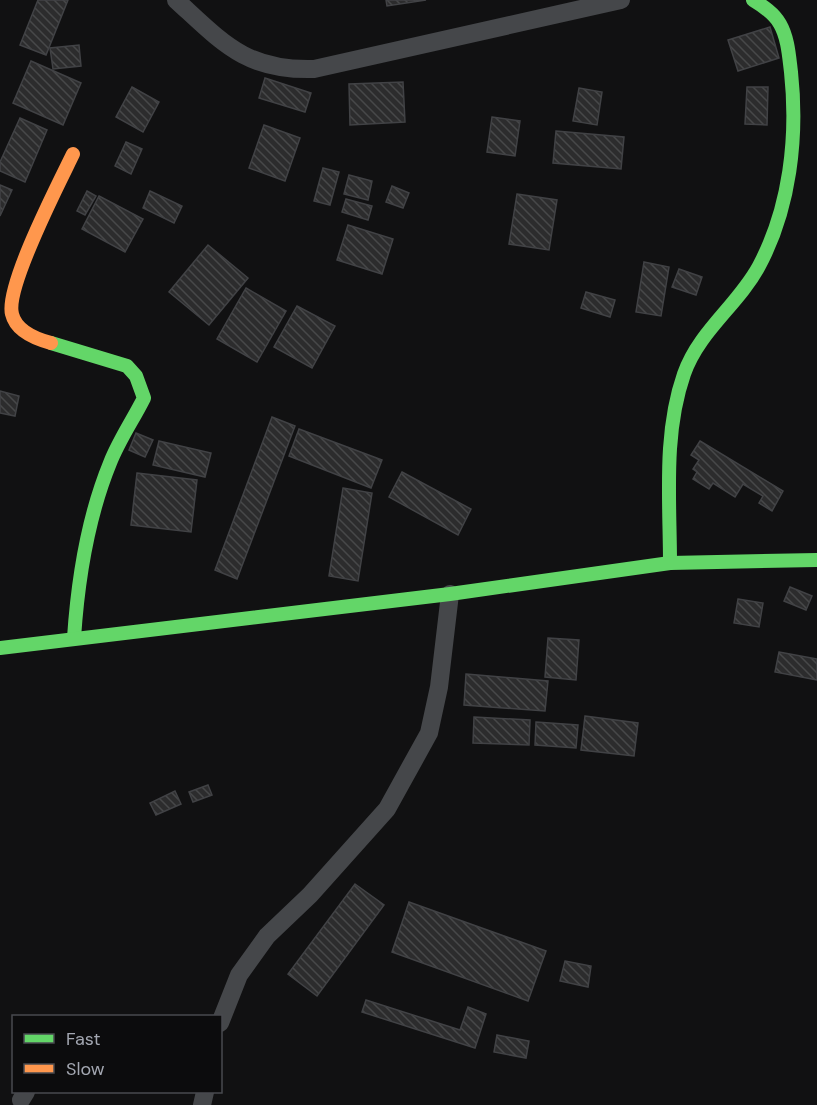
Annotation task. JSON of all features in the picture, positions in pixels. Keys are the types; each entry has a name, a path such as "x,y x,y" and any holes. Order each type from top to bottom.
{"street":[{"path":"176,0 236,52 284,70 314,69 621,0"},
{"path":"670,563 671,439 674,410 684,371 713,322 741,293 759,266 780,208 791,162 795,117 788,50 780,24 761,2"},
{"path":"73,154 24,265 13,294 10,312 17,327 33,338 129,366 140,381 144,398 110,462 92,514 77,580 74,638"},
{"path":"0,648 450,594 670,563 817,560"},
{"path":"222,1018 239,975 267,936 309,895 387,809 429,733 439,687 450,594"}],"building":[{"path":"38,0 68,0 46,55 20,45"},
{"path":"386,0 426,0 387,6"},
{"path":"770,27 779,58 738,71 728,40"},
{"path":"79,45 81,66 53,69 50,48"},
{"path":"31,61 81,83 63,125 13,103"},
{"path":"265,78 311,93 305,112 259,98"},
{"path":"403,82 405,122 350,125 349,84"},
{"path":"132,87 159,102 143,132 116,117"},
{"path":"747,87 768,87 767,125 745,124"},
{"path":"579,88 602,92 597,125 573,121"},
{"path":"492,117 520,121 515,156 487,152"},
{"path":"20,118 47,130 25,182 0,171 0,162"},
{"path":"264,125 300,138 285,181 249,168"},
{"path":"556,131 624,137 621,169 553,163"},
{"path":"126,142 142,149 131,174 115,166"},
{"path":"323,168 339,172 330,205 314,201"},
{"path":"349,175 372,181 368,200 344,194"},
{"path":"0,185 12,190 0,216"},
{"path":"392,186 409,193 403,208 386,202"},
{"path":"87,191 96,196 85,215 77,211"},
{"path":"150,191 182,206 174,223 143,208"},
{"path":"517,194 557,200 549,250 509,244"},
{"path":"99,196 143,219 125,252 82,229"},
{"path":"346,199 372,206 368,220 342,212"},
{"path":"348,225 393,239 382,274 337,260"},
{"path":"208,245 248,278 209,325 169,292"},
{"path":"644,262 669,267 661,316 636,312"},
{"path":"679,269 702,277 696,295 672,287"},
{"path":"246,288 286,311 257,362 217,339"},
{"path":"586,292 615,300 610,317 581,308"},
{"path":"297,306 335,326 312,368 274,347"},
{"path":"0,391 19,396 15,416 0,413"},
{"path":"272,417 295,426 237,579 215,570"},
{"path":"299,429 382,460 371,488 289,456"},
{"path":"136,433 153,440 145,457 129,450"},
{"path":"159,441 211,453 205,477 153,465"},
{"path":"700,441 783,491 772,511 759,503 763,496 743,484 735,497 713,483 709,489 693,479 697,472 693,469 699,460 691,455"},
{"path":"402,472 471,509 458,535 389,497"},
{"path":"137,473 197,480 191,532 131,525"},
{"path":"343,488 372,493 358,581 329,576"},
{"path":"790,587 812,596 806,610 784,601"},
{"path":"738,599 763,603 759,627 734,623"},
{"path":"548,638 579,640 576,680 545,677"},
{"path":"779,652 817,659 817,680 775,672"},
{"path":"466,674 548,681 545,711 464,705"},
{"path":"585,716 638,723 634,756 581,750"},
{"path":"474,717 530,720 529,745 473,743"},
{"path":"536,722 578,725 576,748 535,745"},
{"path":"208,785 212,795 193,802 189,792"},
{"path":"175,791 181,804 156,815 150,803"},
{"path":"355,884 384,905 317,996 288,974"},
{"path":"409,902 546,951 528,1001 392,952"},
{"path":"565,961 591,966 588,987 560,981"},
{"path":"366,1000 460,1030 468,1007 486,1014 475,1048 362,1012"},
{"path":"497,1035 529,1041 526,1058 494,1052"}],"traffic: fast":[{"path":"670,563 670,444 677,397 684,374 699,344 741,293 770,244 785,196 789,172 793,122 789,53 783,29 775,16 753,0"},
{"path":"51,343 127,366 136,376 144,398 114,455 95,506 81,571 74,638"},
{"path":"0,648 450,594 670,563 817,560"}],"traffic: slow":[{"path":"51,343 33,337 22,330 14,320 12,301 25,259 73,154"}]}
